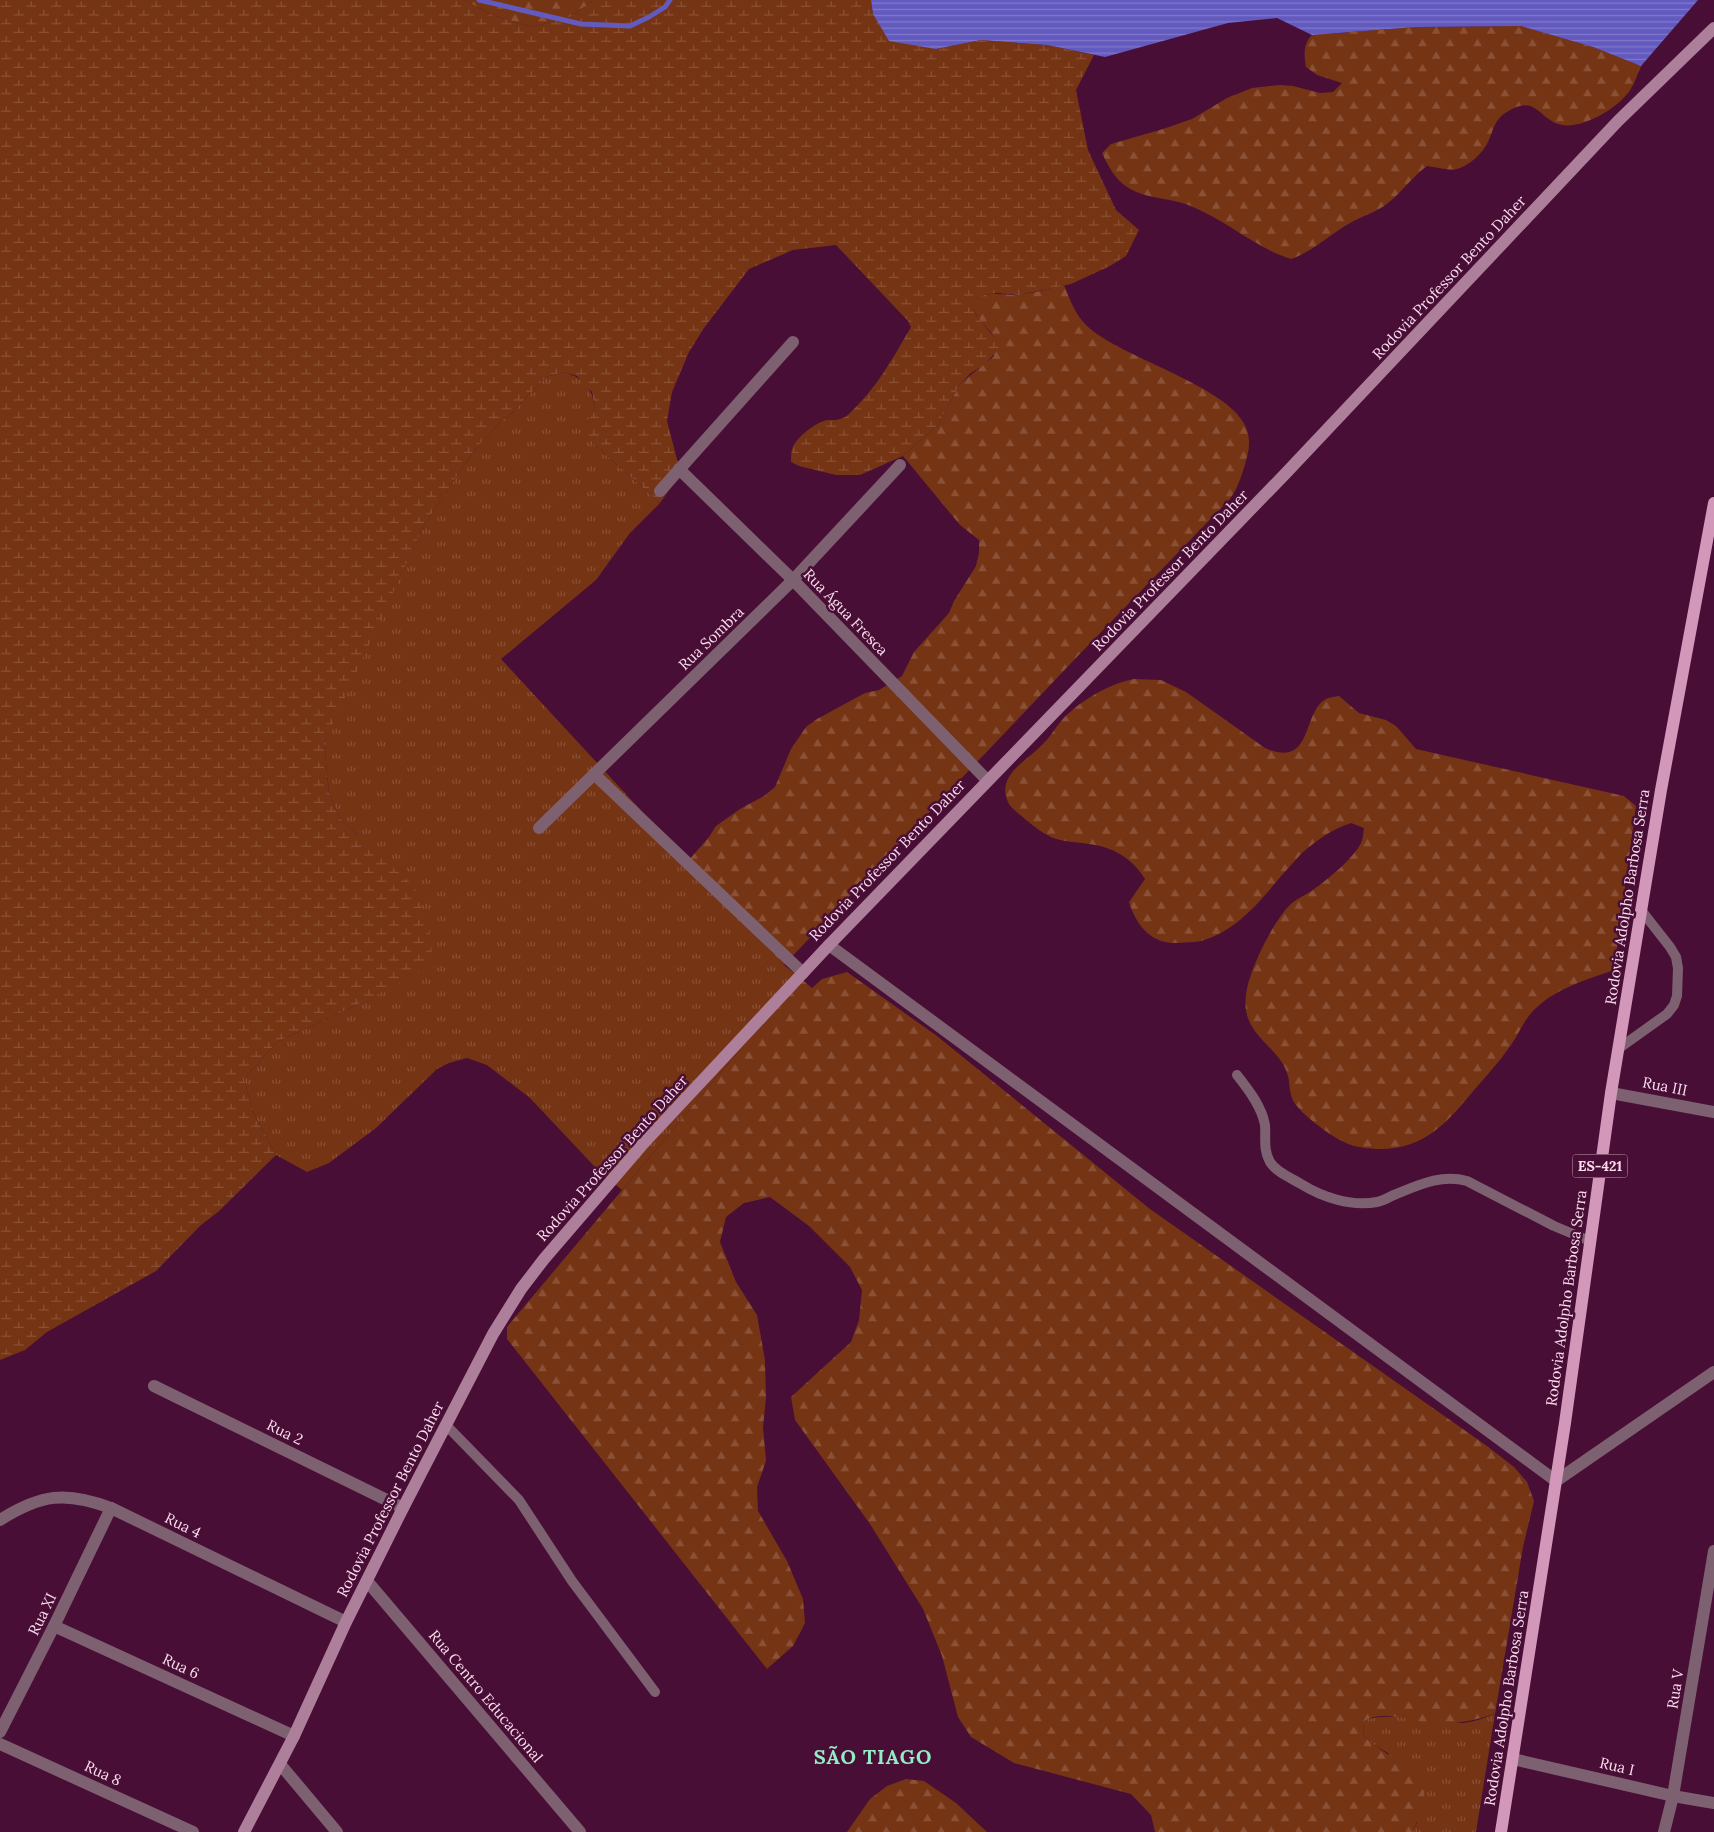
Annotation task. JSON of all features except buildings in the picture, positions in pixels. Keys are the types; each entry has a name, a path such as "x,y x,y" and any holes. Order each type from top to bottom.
{"main road":[{"name":"Rodovia Adolpho Barbosa Serra","path":"1501,1832 1556,1481 1618,1049 1661,790 1711,536 1714,503"}],"street":[{"name":"Rodovia Professor Bento Daher","path":"244,1832 294,1736 346,1622 403,1508 493,1334 521,1289 544,1258 642,1145 829,945 1286,473 1618,121 1714,28"},
{"path":"660,491 793,342"},
{"name":"Rua Sombra","path":"539,828 793,580 900,465"},
{"name":"Rua Água Fresca","path":"679,470 793,580 988,780"},
{"path":"594,774 803,973"},
{"path":"829,945 1556,1481 1714,1372"},
{"name":"Rua III","path":"1611,1093 1714,1112"},
{"name":"Rua 2","path":"154,1386 403,1508"},
{"name":"Rua 4","path":"0,1520 17,1509 40,1499 72,1498 89,1500 111,1508 346,1622"},
{"name":"Rua XI","path":"0,1732 111,1508"},
{"name":"Rua V","path":"1664,1832 1674,1796 1714,1551"},
{"name":"Rua Centro Educacional","path":"367,1581 580,1832"},
{"name":"Rua 6","path":"54,1626 294,1736"},
{"name":"Rua 8","path":"0,1744 193,1832"},
{"name":"Rua I","path":"1513,1759 1674,1796 1714,1803"},
{"path":"280,1764 337,1832"}],"lane":[{"path":"1618,1049 1667,1014 1678,996 1676,957 1641,910"},
{"path":"1237,1076 1249,1092 1263,1118 1266,1150 1270,1162 1276,1169 1315,1193 1336,1199 1377,1202 1439,1179 1454,1178 1467,1181 1554,1226 1590,1241"},
{"path":"446,1425 519,1500 572,1581 655,1692"}],"green space":[{"path":"0,0 464,0 492,15 532,27 570,17 594,0 871,0 873,14 936,49 981,40 1047,45 1094,55 1076,90 1088,150 1116,210 1139,230 1126,256 1110,266 1071,284 1019,295 997,293 984,295 976,299 974,308 976,315 993,336 999,349 984,365 971,373 960,384 937,426 903,456 860,475 836,475 799,466 791,462 793,447 803,434 819,423 837,420 849,414 868,394 911,327 908,321 836,245 793,250 749,269 704,328 689,352 672,392 667,421 678,463 672,486 660,503 594,444 585,433 587,422 595,409 592,392 577,376 563,372 546,377 511,414 500,422 473,452 424,525 324,743 329,792 339,817 414,886 429,927 432,955 419,973 361,1003 277,1042 244,1079 253,1112 276,1155 218,1212 201,1225 156,1271 47,1332 25,1350 0,1360"},
{"path":"464,0 594,0 570,17 532,27 492,15"},
{"path":"1521,26 1593,47 1641,66 1632,87 1622,100 1606,112 1586,122 1576,124 1558,124 1536,109 1526,105 1506,112 1498,119 1486,146 1471,162 1454,169 1427,166 1384,206 1350,223 1314,247 1291,259 1266,248 1218,219 1193,207 1176,201 1143,194 1127,187 1112,172 1102,153 1111,144 1192,119 1227,98 1252,88 1280,85 1293,86 1320,93 1333,92 1342,83 1317,75 1306,67 1305,50 1307,42 1312,35 1416,27"},
{"path":"1064,285 1079,316 1086,325 1102,338 1202,388 1224,402 1240,418 1248,434 1249,443 1244,468 1235,492 784,965 688,861 716,826 775,787 791,749 806,727 865,693 879,690 902,676 914,652 949,613 954,601 976,566 979,540 960,525 903,456 937,426 960,384 994,356 993,336 975,312 974,304 977,299 982,295 1019,295"},
{"path":"563,372 586,384 592,394 595,409 587,422 586,433 594,444 660,503 630,533 596,580 501,659 784,965 800,978 622,1190 595,1167 530,1098 487,1065 467,1058 449,1063 437,1069 376,1128 329,1163 307,1172 276,1155 253,1112 244,1079 277,1042 361,1003 358,836 339,817 329,792 324,743 337,711 424,525 473,452 500,422 511,414 546,377"},
{"path":"1134,679 1161,680 1186,692 1265,748 1281,753 1292,751 1300,745 1320,704 1328,698 1339,696 1359,713 1386,720 1396,726 1416,749 1624,796 1636,806 1614,970 1563,990 1536,1008 1525,1021 1502,1057 1465,1101 1444,1123 1421,1140 1393,1148 1376,1149 1353,1146 1335,1137 1297,1107 1292,1099 1284,1065 1249,1021 1246,1009 1246,995 1256,961 1281,915 1294,902 1333,875 1346,862 1361,843 1364,828 1351,823 1337,828 1319,839 1299,856 1249,912 1229,928 1207,939 1177,943 1152,937 1140,925 1129,902 1145,879 1128,859 1106,848 1051,837 1026,820 1009,804 1005,794 1009,777 1021,763 1046,741 1069,713 1095,694"},
{"path":"847,972 937,1036 1150,1209 1487,1446 1514,1467 1527,1482 1534,1501 1523,1547 1495,1714 1458,1723 1425,1722 1389,1716 1381,1716 1364,1721 1363,1735 1415,1773 1422,1783 1424,1790 1423,1805 1412,1832 1155,1832 1151,1815 1131,1794 1014,1763 971,1737 958,1717 942,1656 923,1609 870,1524 795,1420 791,1397 851,1342 859,1320 862,1290 850,1267 809,1226 770,1197 744,1203 726,1217 720,1242 736,1282 757,1315 765,1360 766,1398 763,1427 766,1461 757,1487 758,1511 787,1561 803,1599 805,1623 793,1646 767,1669 507,1339 507,1327 800,978 812,988 822,979"},
{"path":"1495,1714 1476,1832 1412,1832 1417,1823 1388,1753 1374,1745 1363,1735 1364,1721 1373,1718 1397,1717 1465,1723"},
{"path":"906,1779 924,1781 956,1803 987,1832 847,1832 870,1799 887,1786"}],"shaded area":[{"path":"871,0 1698,0 1641,66 1593,47 1521,26 1416,27 1312,35 1277,18 1228,23 1105,57 1047,45 981,40 936,49 889,41 873,14"}],"waterway":[{"path":"479,0 581,24 630,26 665,7 670,0"}],"district":[{"name":"SÃO TIAGO","path":"873,1756"}]}
